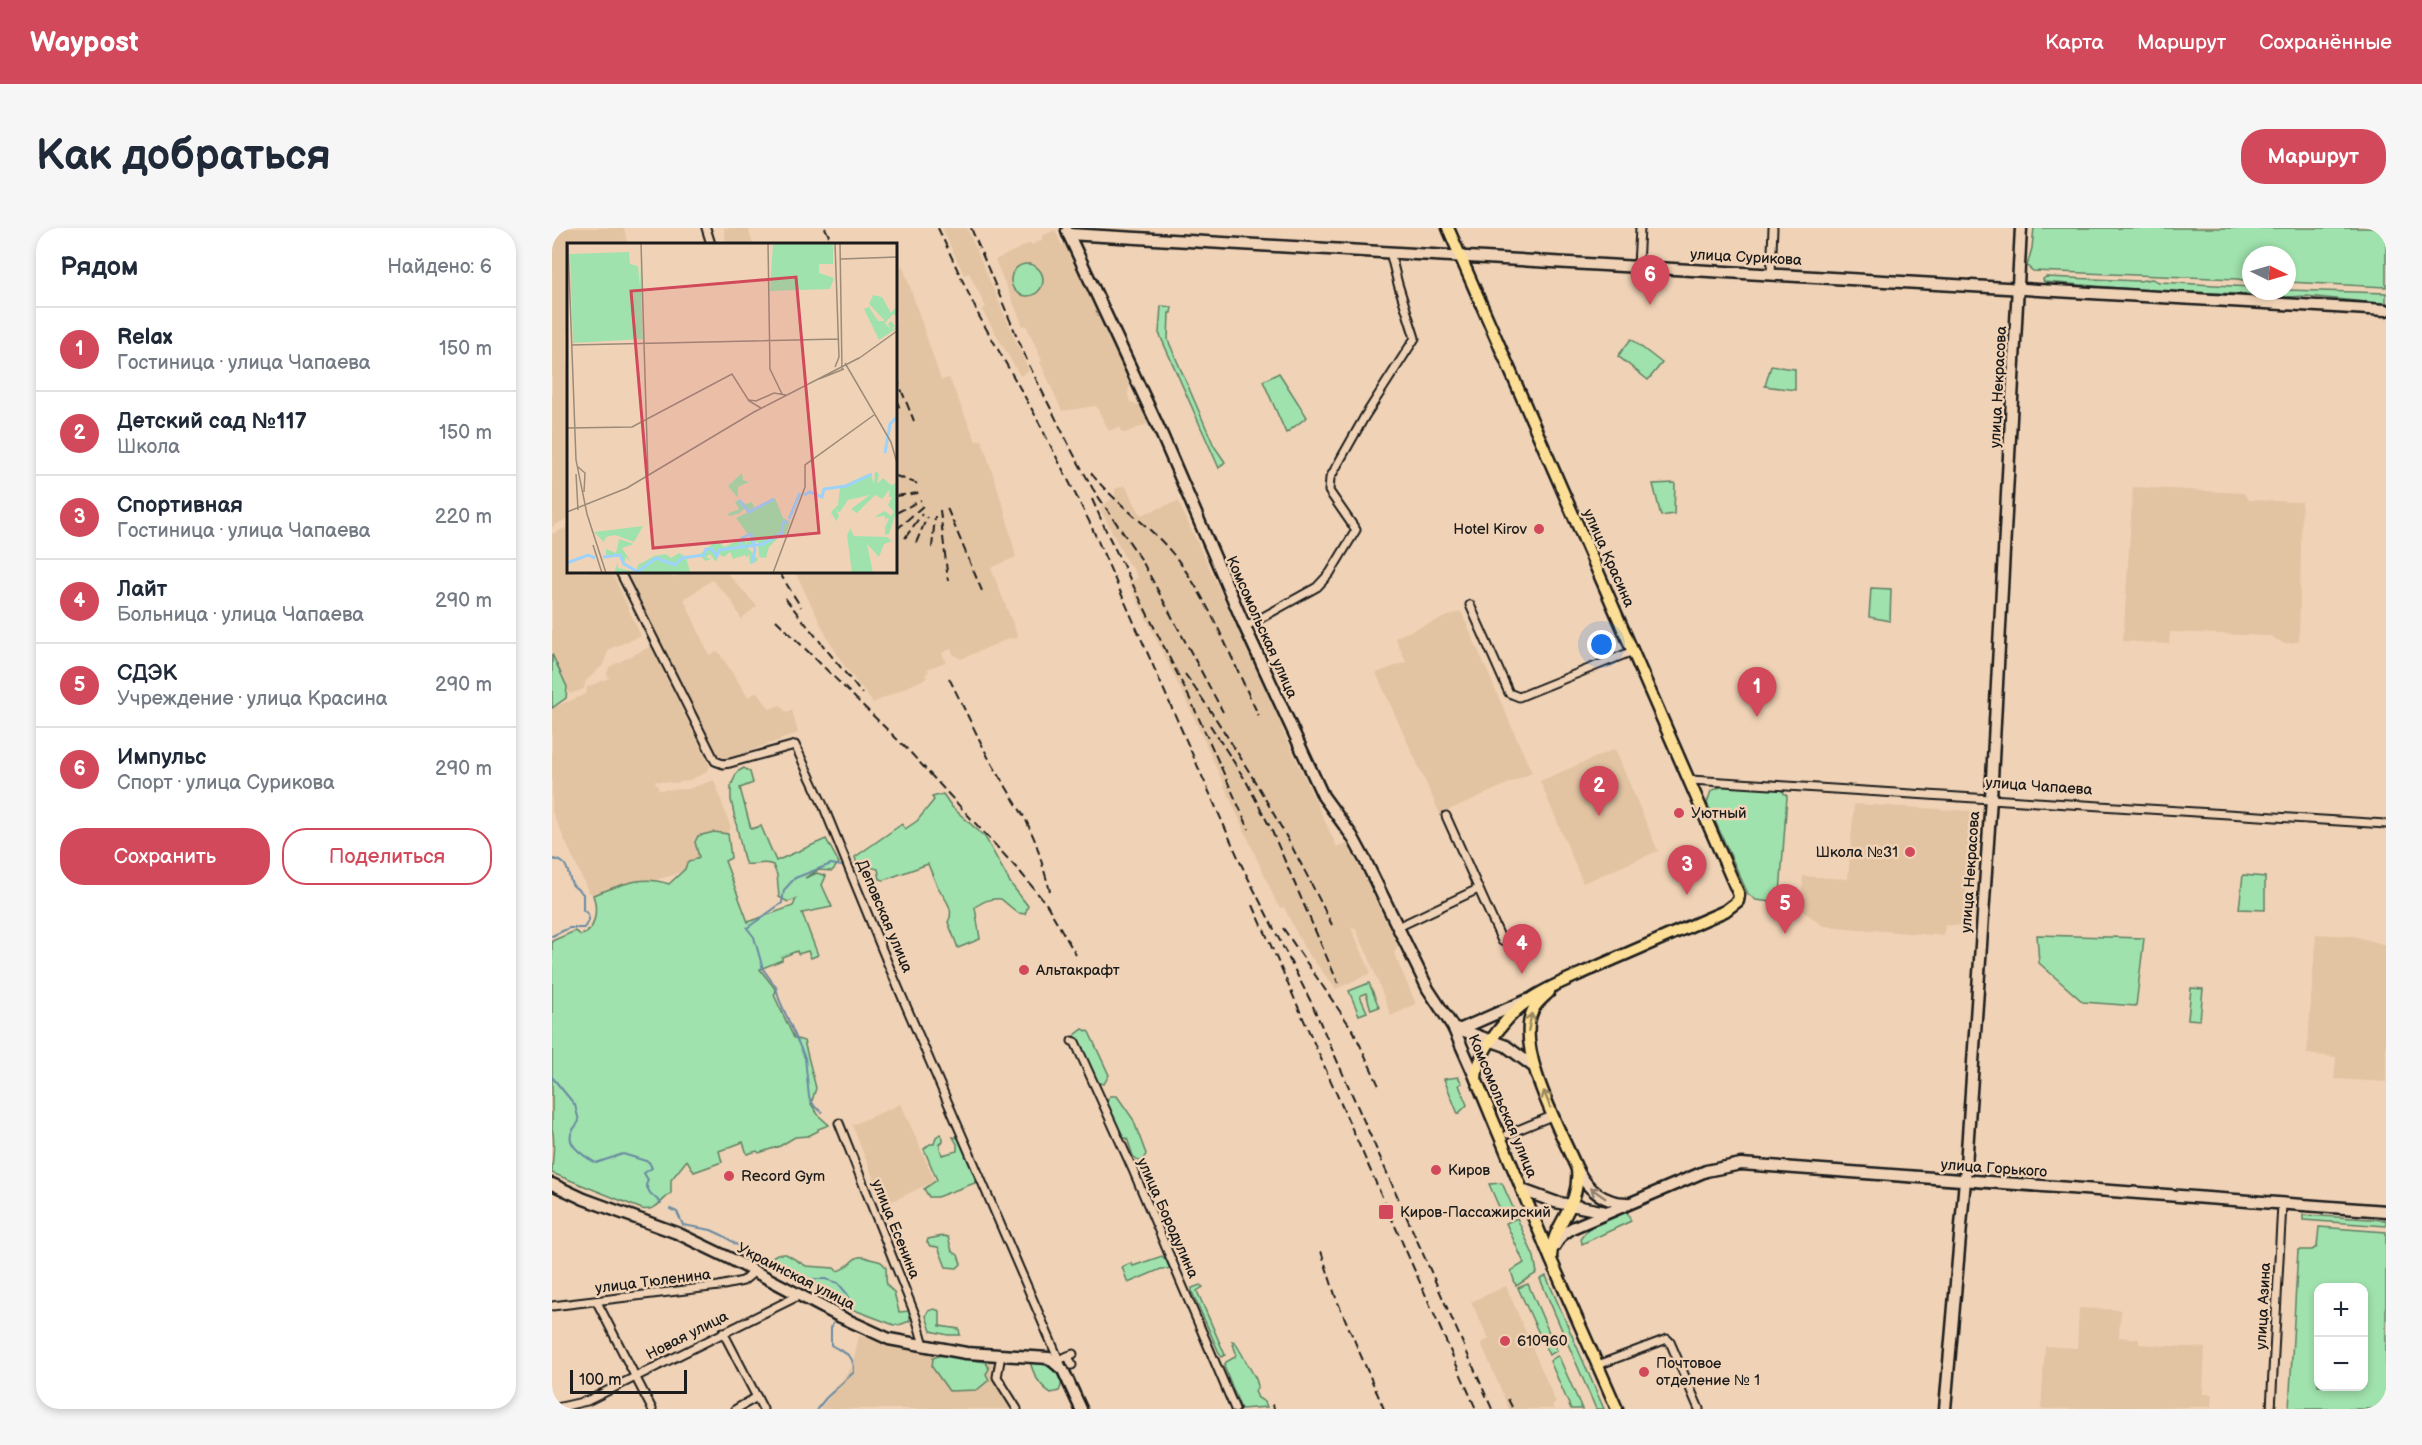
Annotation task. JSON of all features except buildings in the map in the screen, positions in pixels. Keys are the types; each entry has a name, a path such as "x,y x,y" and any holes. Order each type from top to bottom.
{"main road":[{"name":"улица Красина","path":"1448,228 1458,256 1737,887 1738,901 1725,911 1555,986"},
{"path":"1476,1079 1481,1060 1512,1014 1533,998 1555,986"},
{"name":"Комсомольская улица","path":"1551,1258 1556,1234 1572,1206 1578,1189 1577,1169 1534,1067 1528,1034 1534,1007 1555,986"},
{"name":"Комсомольская улица","path":"1476,1079 1617,1409"}],"street":[{"path":"706,228 711,243"},
{"path":"1638,266 1640,228"},
{"path":"1771,274 1773,228"},
{"name":"улица Некрасова","path":"1945,1409 1965,1180 1990,798 2021,228"},
{"name":"улица Сурикова","path":"1067,231 2386,310"},
{"name":"Комсомольская улица","path":"1067,231 1323,796 1352,836 1428,989 1457,1028 1476,1079"},
{"path":"1245,627 1317,587 1330,573 1356,530 1329,491 1330,478 1365,416 1415,338 1390,252"},
{"name":"Деповская улица","path":"621,573 715,761 730,764 795,745 823,805 887,961 1064,1365 1081,1409"},
{"path":"1470,605 1509,693 1520,697 1634,651"},
{"name":"улица Чапаева","path":"1691,780 2386,824"},
{"path":"1446,816 1502,941"},
{"path":"1398,927 1478,889"},
{"path":"1457,1028 1533,998"},
{"name":"Комсомольская улица","path":"1457,1028 1512,1049 1534,1067"},
{"name":"улица Бородулина","path":"1072,1041 1075,1042 1133,1170 1235,1409"},
{"path":"1508,1134 1547,1118"},
{"name":"улица Есенина","path":"839,1123 916,1317 924,1345"},
{"name":"улица Горького","path":"1551,1258 1561,1236 1572,1228 1706,1171 1741,1164 2386,1212"},
{"name":"Комсомольская улица","path":"1577,1169 1588,1187 1597,1194 1609,1200 1628,1203"},
{"name":"Украинская улица","path":"552,1184 677,1233 889,1339 966,1353 1049,1358 1064,1365"},
{"path":"1522,1190 1572,1206 1608,1212"},
{"name":"улица Азина","path":"2271,1409 2282,1204"},
{"name":"улица Тюленина","path":"552,1306 737,1283 754,1272"},
{"name":"Новая улица","path":"552,1409 587,1401 800,1295"},
{"path":"597,1302 652,1409"},
{"path":"723,1332 763,1409"},
{"path":"1598,1365 1667,1339 1699,1409"},
{"path":"1001,1355 998,1377 1017,1409"},
{"path":"1064,1365 1070,1355"},
{"path":"736,1409 757,1397"}],"shaded area":[{"path":"552,228 624,228 628,243 567,243 567,519 552,527"},
{"path":"724,228 748,228 753,243 726,243"},
{"path":"942,228 967,228 1029,371 1020,376 982,310 986,307 969,273 964,275"},
{"path":"1055,230 1062,245 1067,243 1130,381 1128,395 1130,402 1142,406 1150,423 1122,433 1119,427 1109,431 1096,406 1062,411 1040,362 1042,361 1026,325 1023,326 995,260 1030,243 1032,245 1042,240 1042,236"},
{"path":"903,266 941,380 949,378 976,441 982,440 1005,512 1016,557 991,568 1018,637 1010,638 961,659 954,655 951,649 942,653 946,662 927,669 929,672 925,674 927,678 873,703 845,667 828,639 795,573 897,573 897,269"},
{"path":"1125,485 1141,515 1178,501 1283,725 1282,729 1337,847 1348,844 1398,946 1394,953 1416,1004 1391,1016 1369,958 1356,930 1351,927 1371,973 1336,989 1304,948 1284,907 1281,908 1277,904 1191,711 1129,583 1138,578 1131,565 1128,564 1100,508 1115,496 1115,489"},
{"path":"2133,487 2244,493 2248,500 2302,502 2299,641 2285,644 2270,636 2170,632 2169,644 2123,641"},
{"path":"567,527 567,573 612,573 641,636 609,649 603,665 585,682 584,689 570,694 552,654 552,534"},
{"path":"625,573 667,573 673,578 680,573 727,573 757,606 741,619 732,601 712,580 684,599 709,655 718,651 748,697 757,692 770,709 780,705 787,713 792,710 798,733 734,757 724,758 717,755"},
{"path":"1461,611 1532,773 1440,814 1376,673 1406,662 1395,637"},
{"path":"651,646 710,766 705,773 687,781 676,783 655,781 659,790 688,789 714,780 731,828 705,858 674,875 593,895 588,891 552,812 552,708 586,694 587,687 609,678 607,674 609,667"},
{"path":"1615,749 1658,851 1583,883 1540,781"},
{"name":"Школа №31","path":"1854,804 1972,811 1964,926 1945,925 1944,936 1823,926 1801,909 1803,876 1848,879"},
{"path":"2316,934 2354,936 2386,945 2386,1082 2334,1079 2336,1057 2307,1054"},
{"path":"901,1104 935,1181 884,1205 852,1125"},
{"path":"1506,1286 1556,1403 1552,1405 1554,1409 1509,1409 1481,1343 1489,1339 1471,1302"},
{"path":"2079,1308 2121,1310 2119,1337 2139,1339 2139,1344 2205,1348 2203,1394 2212,1394 2211,1407 2041,1409 2045,1346 2077,1348"},
{"path":"859,1336 927,1350 995,1358 995,1379 1013,1409 820,1409 852,1367"}],"green space":[{"path":"2034,228 2386,228 2386,287 2296,282 2296,246 2242,246 2242,280 2033,271 2027,266"},
{"path":"1027,264 1038,269 1043,280 1038,291 1027,296 1016,291 1011,280 1016,269"},
{"path":"2046,277 2139,281 2152,279 2159,282 2242,287 2242,294 2187,292 2159,294 2144,290 2044,282 2043,279"},
{"path":"2296,290 2386,293 2386,304 2296,296"},
{"path":"1161,306 1172,307 1169,313 1168,340 1214,446 1225,462 1219,468 1159,333"},
{"path":"1631,339 1662,363 1648,380 1618,356"},
{"path":"1771,366 1795,369 1795,390 1765,386"},
{"path":"1279,373 1307,417 1286,433 1263,381"},
{"path":"1675,483 1674,514 1661,516 1653,484"},
{"path":"1871,588 1891,589 1890,621 1869,617"},
{"path":"552,654 567,687 566,698 552,708"},
{"path":"744,768 750,772 753,783 740,788 751,829 761,826 776,861 826,839 839,863 832,871 818,870 805,878 817,873 826,876 822,885 832,907 802,913 818,955 811,958 808,951 798,954 797,951 760,969 776,991 774,995 794,1038 804,1041 816,1088 811,1104 829,1125 808,1136 795,1137 780,1146 759,1153 757,1151 747,1154 743,1142 719,1151 722,1162 694,1172 687,1160 671,1180 671,1193 655,1207 642,1209 552,1173 554,1145 552,1129 552,941 575,931 581,935 590,929 595,913 593,895 639,881 659,881 669,884 685,869 687,863 699,857 695,842 698,836 714,832 728,834 731,858 725,861 748,922 793,906 796,899 788,902 779,897 777,875 773,865 746,864 744,860 731,800 731,786 737,772"},
{"path":"1722,786 1780,789 1787,796 1780,894 1772,902 1756,900 1748,894 1707,803 1711,791"},
{"path":"943,794 952,807 985,837 1011,884 1028,906 1025,914 1018,913 1001,899 978,905 975,907 980,939 958,948 948,922 950,908 928,864 884,880 880,879 878,869 857,864 855,857 902,824 905,829 917,821 934,800 932,797"},
{"path":"2243,875 2265,877 2265,910 2239,909"},
{"path":"2037,935 2144,938 2136,1006 2083,1002 2039,963"},
{"path":"1369,983 1379,1007 1371,1010 1366,993 1360,996 1367,1012 1359,1015 1349,991"},
{"path":"2191,988 2203,989 2200,1020 2188,1019"},
{"path":"1083,1029 1089,1032 1109,1075 1104,1084 1099,1083 1089,1068 1075,1035"},
{"path":"1458,1077 1462,1083 1459,1085 1467,1105 1458,1114 1444,1079"},
{"path":"1110,1096 1117,1096 1133,1119 1146,1154 1142,1161 1133,1156 1127,1138 1122,1139 1106,1103"},
{"path":"940,1134 943,1138 943,1142 939,1144 942,1155 957,1151 957,1144 953,1137 959,1138 974,1173 975,1183 937,1197 929,1197 924,1189 937,1180 924,1149 934,1144 936,1137"},
{"path":"1502,1183 1515,1212 1503,1216 1489,1184"},
{"path":"1627,1211 1631,1221 1582,1244 1581,1238 1589,1228"},
{"path":"2303,1215 2386,1220 2386,1226 2303,1220"},
{"path":"1517,1218 1534,1257 1537,1273 1516,1286 1511,1271 1524,1263 1506,1223"},
{"path":"2319,1227 2386,1232 2386,1409 2289,1409 2298,1250 2312,1250 2317,1247"},
{"path":"948,1237 952,1251 958,1255 961,1264 957,1268 946,1267 938,1247 930,1246 927,1242 928,1239"},
{"path":"777,1254 786,1254 806,1266 834,1268 837,1271 860,1257 881,1262 886,1268 887,1284 894,1292 899,1312 910,1311 910,1321 894,1325 849,1308 835,1294 770,1265 769,1259"},
{"path":"1162,1256 1170,1269 1161,1269 1128,1283 1122,1267 1131,1263 1133,1266"},
{"path":"1546,1276 1604,1409 1596,1409 1540,1279"},
{"path":"1528,1284 1557,1351 1549,1355 1518,1288"},
{"path":"1200,1285 1203,1287 1197,1291 1225,1355 1221,1357 1192,1292 1192,1288"},
{"path":"934,1309 940,1311 940,1326 959,1329 960,1335 931,1331 926,1316 928,1311"},
{"path":"1232,1341 1235,1342 1256,1379 1258,1386 1255,1391 1258,1398 1265,1402 1267,1407 1241,1409 1224,1366 1226,1362 1235,1357"},
{"path":"941,1355 986,1362 989,1369 986,1374 989,1380 977,1390 949,1391 932,1367 933,1358"},
{"path":"1557,1356 1582,1409 1571,1409 1550,1361"},
{"path":"1030,1361 1042,1364 1058,1374 1061,1379 1059,1391 1051,1393 1040,1383"}],"waterway":[{"path":"552,859 565,864 572,884 583,894 583,910 588,914 589,920 584,928 569,928 552,936"},
{"path":"822,1112 815,1107 809,1097 805,1058 776,987 763,969 754,937 747,928 782,903 784,890 795,878 831,864 842,866"},
{"path":"552,1077 575,1105 579,1121 571,1138 575,1147 596,1163 623,1154 649,1162 652,1168 644,1173 648,1180 646,1185 650,1193 661,1203"},
{"path":"670,1209 677,1212 683,1225 711,1230 724,1236 757,1259 779,1264 808,1279 825,1279 838,1283 848,1295 849,1301 842,1314"},
{"path":"817,1409 854,1372 850,1357 831,1345 831,1328 835,1318"}],"railway":[{"path":"825,228 832,243"},
{"path":"938,228 979,316 1034,413 1089,521 1241,864 1311,1002 1492,1409"},
{"path":"971,228 1029,365 1073,453 1093,489 1141,559 1223,712"},
{"path":"897,379 914,421"},
{"path":"897,402 900,409"},
{"path":"1091,473 1111,495 1164,543 1186,572 1210,611 1259,716"},
{"path":"897,476 921,485"},
{"path":"897,496 919,493"},
{"path":"1092,499 1191,701 1249,829"},
{"path":"897,512 921,500"},
{"path":"897,529 924,505"},
{"path":"947,508 982,591"},
{"path":"940,510 948,581"},
{"path":"905,538 922,514"},
{"path":"932,548 935,516"},
{"path":"916,543 927,517"},
{"path":"780,573 801,607"},
{"path":"785,598 862,694"},
{"path":"776,620 909,751 1021,873 1047,905 1076,955"},
{"path":"1185,674 1264,796 1332,925"},
{"path":"949,678 988,757 1026,820 1036,843 1050,891"},
{"path":"1210,725 1246,781 1271,829 1338,983"},
{"path":"1253,905 1476,1409"},
{"path":"1283,928 1354,1032 1380,1088"},
{"path":"1321,1251 1336,1298 1384,1409"},
{"path":"1508,1399 1513,1409"},
{"path":"1273,1404 1274,1409"}],"place":[{"name":"Импульс","path":"1650,305"},
{"name":"Hotel Kirov","path":"1539,529"},
{"name":"Relax","path":"1757,717"},
{"name":"Уютный","path":"1679,813"},
{"name":"Детский сад №117","path":"1599,816"},
{"name":"Школа №31","path":"1910,852"},
{"name":"Спортивная","path":"1687,895"},
{"name":"СДЭК","path":"1785,934"},
{"name":"Альтакрафт","path":"1024,970"},
{"name":"Лайт","path":"1522,974"},
{"name":"Киров","path":"1436,1170"},
{"name":"Record Gym","path":"729,1176"},
{"name":"Киров-Пассажирский","path":"1386,1212"},
{"name":"610960","path":"1505,1341"},
{"name":"Почтовое отделение № 1","path":"1644,1372"}]}
